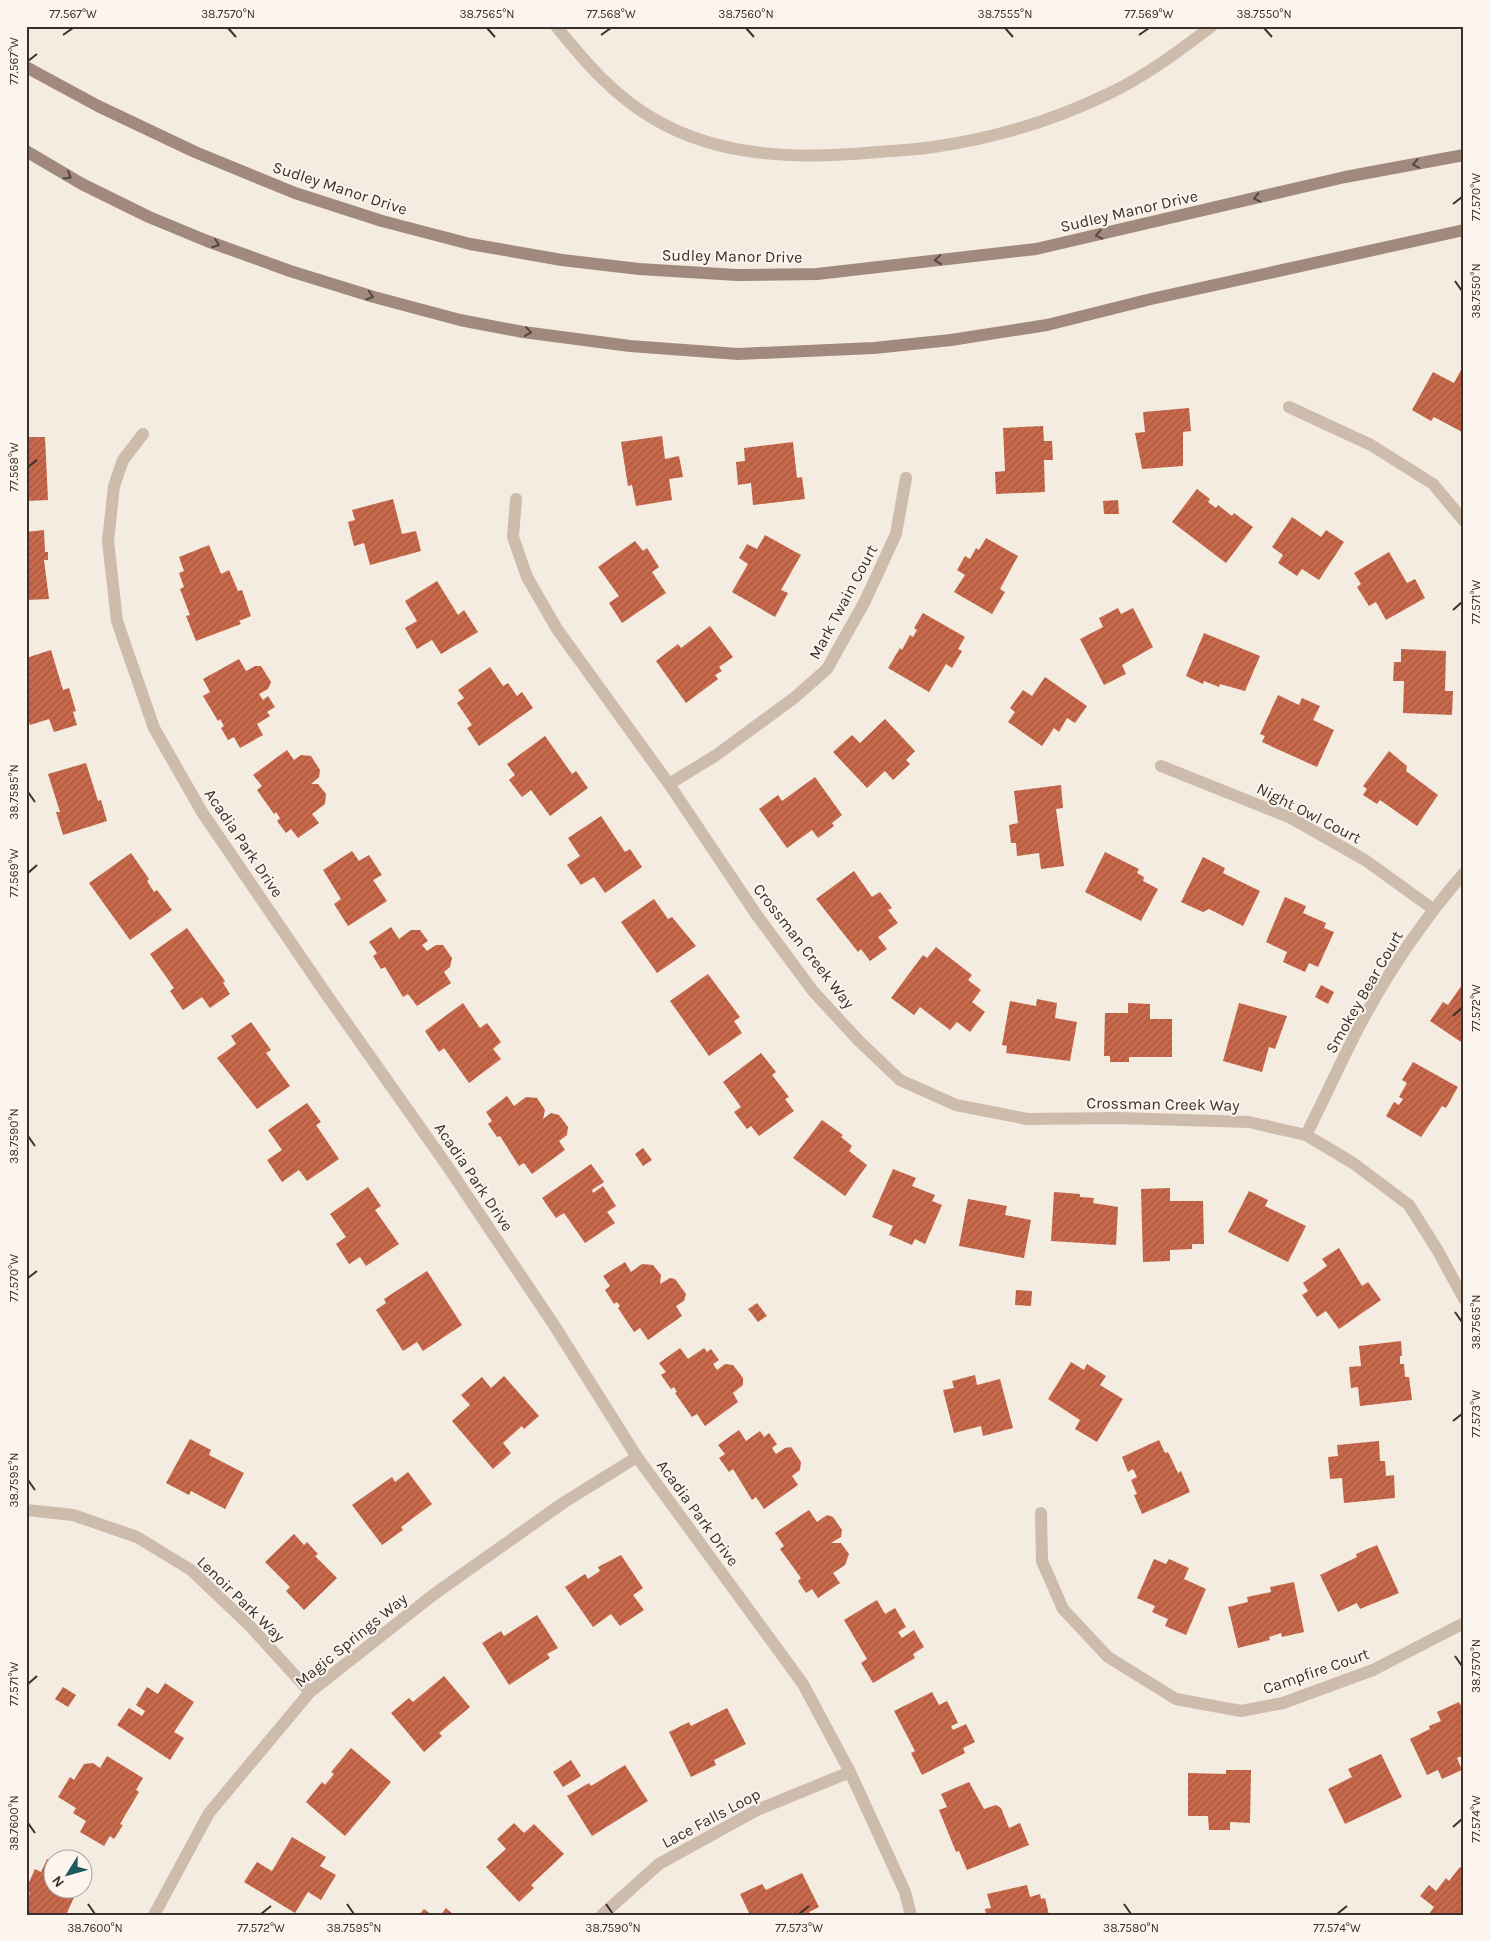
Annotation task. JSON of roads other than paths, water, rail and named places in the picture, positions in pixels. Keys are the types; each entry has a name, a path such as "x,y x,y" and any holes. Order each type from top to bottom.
{"main road":[{"name":"Sudley Manor Drive","path":"26,67 98,106 195,152 295,193 364,216 470,244 562,260 649,270 737,275 817,274 1036,249 1345,178 1464,155"},
{"path":"26,151 82,184 149,217 207,241 290,271 374,297 460,320 523,332 630,346 738,354 874,348 952,340 1047,324 1151,299 1464,230"}],"street":[{"path":"556,26 603,81 634,107 656,120 700,139 722,146 787,156 821,156 938,147 1023,127 1107,94 1152,70 1212,26"},
{"path":"1289,407 1371,444 1433,484 1464,521"},
{"name":"Acadia Park Drive","path":"143,434 123,460 114,486 108,540 117,621 154,728 202,812 460,1184 554,1325 637,1457 803,1684 850,1772 905,1892 911,1915"},
{"name":"Mark Twain Court","path":"669,784 715,756 794,698 827,669 865,602 896,534 906,478"},
{"name":"Crossman Creek Way","path":"516,499 513,537 527,577 557,629 669,784 756,914 814,990 858,1040 900,1080 956,1105 1027,1119 1118,1118 1249,1122 1306,1135 1353,1163 1409,1205 1438,1251 1464,1299"},
{"name":"Night Owl Court","path":"1161,766 1291,818 1365,860 1433,909"},
{"name":"Smokey Bear Court","path":"1306,1135 1361,1024 1393,969 1433,909 1464,873"},
{"name":"Magic Springs Way","path":"154,1915 209,1813 310,1692 432,1595 563,1504 637,1457"},
{"name":"Lenoir Park Way","path":"26,1510 74,1515 137,1537 191,1570 251,1627 310,1692"},
{"name":"Campfire Court","path":"1041,1513 1042,1561 1063,1609 1108,1657 1176,1699 1241,1711 1283,1702 1373,1670 1464,1623"},
{"name":"Lace Falls Loop","path":"602,1915 659,1864 757,1810 850,1772"}]}
